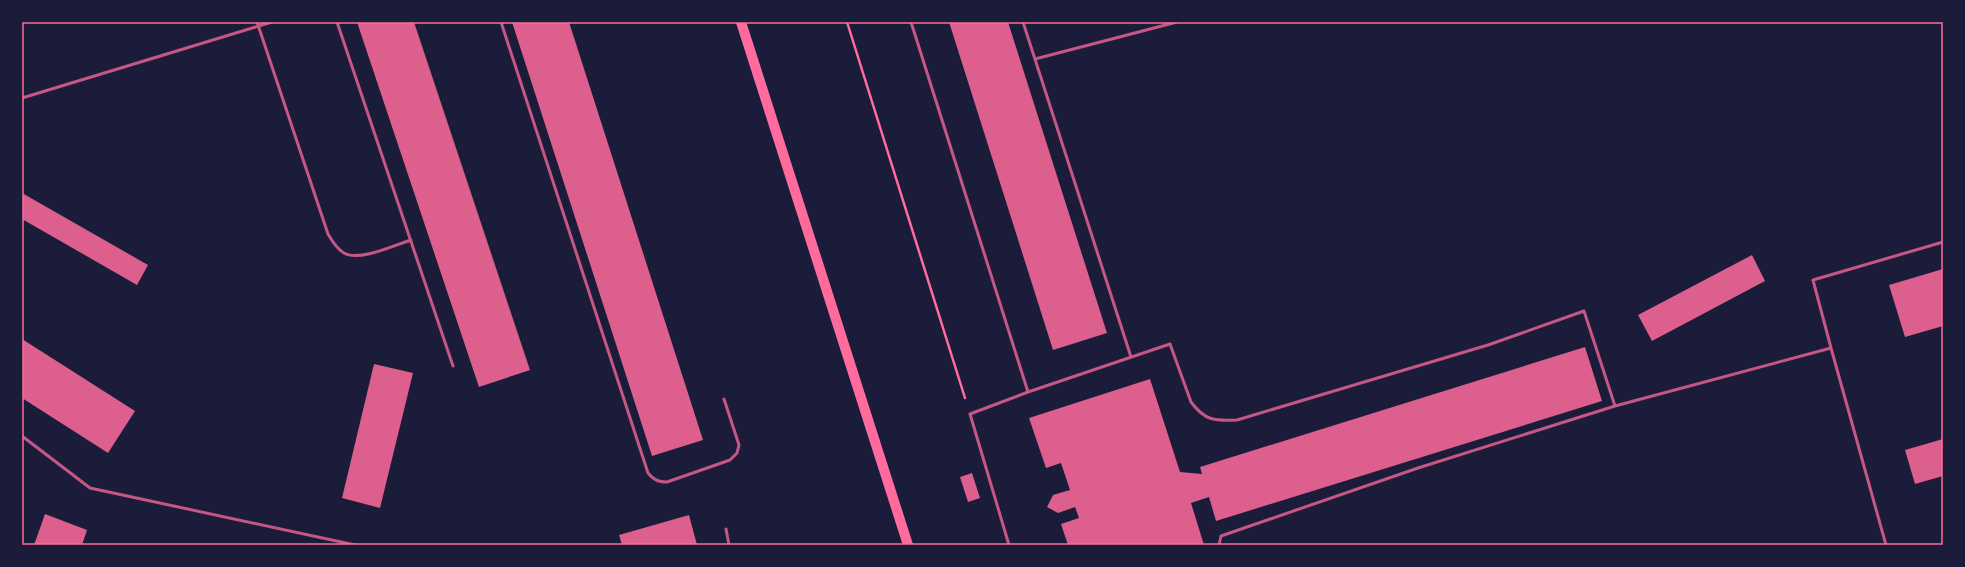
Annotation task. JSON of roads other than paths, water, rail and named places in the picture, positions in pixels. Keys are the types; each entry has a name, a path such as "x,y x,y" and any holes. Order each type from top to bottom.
{"main road":[{"path":"741,22 908,545"}],"lane":[{"path":"257,22 328,234 336,246 345,254 360,256 411,240"},
{"path":"22,98 272,22"},
{"path":"337,22 454,366"},
{"path":"501,22 646,466 652,478 659,482 667,482 730,460 736,454 739,445 724,399"},
{"path":"911,22 1028,392"},
{"path":"1023,22 1131,357"},
{"path":"1035,59 1177,22"},
{"path":"1886,545 1813,280 1943,242"},
{"path":"1009,545 970,414 1028,392 1170,344 1192,402 1197,411 1203,416 1212,419 1237,420 1488,345 1584,311 1615,406"},
{"path":"1219,545 1221,536 1418,468 1615,406 1831,348"},
{"path":"22,436 90,488 355,545"},
{"path":"726,529 729,545"}]}
